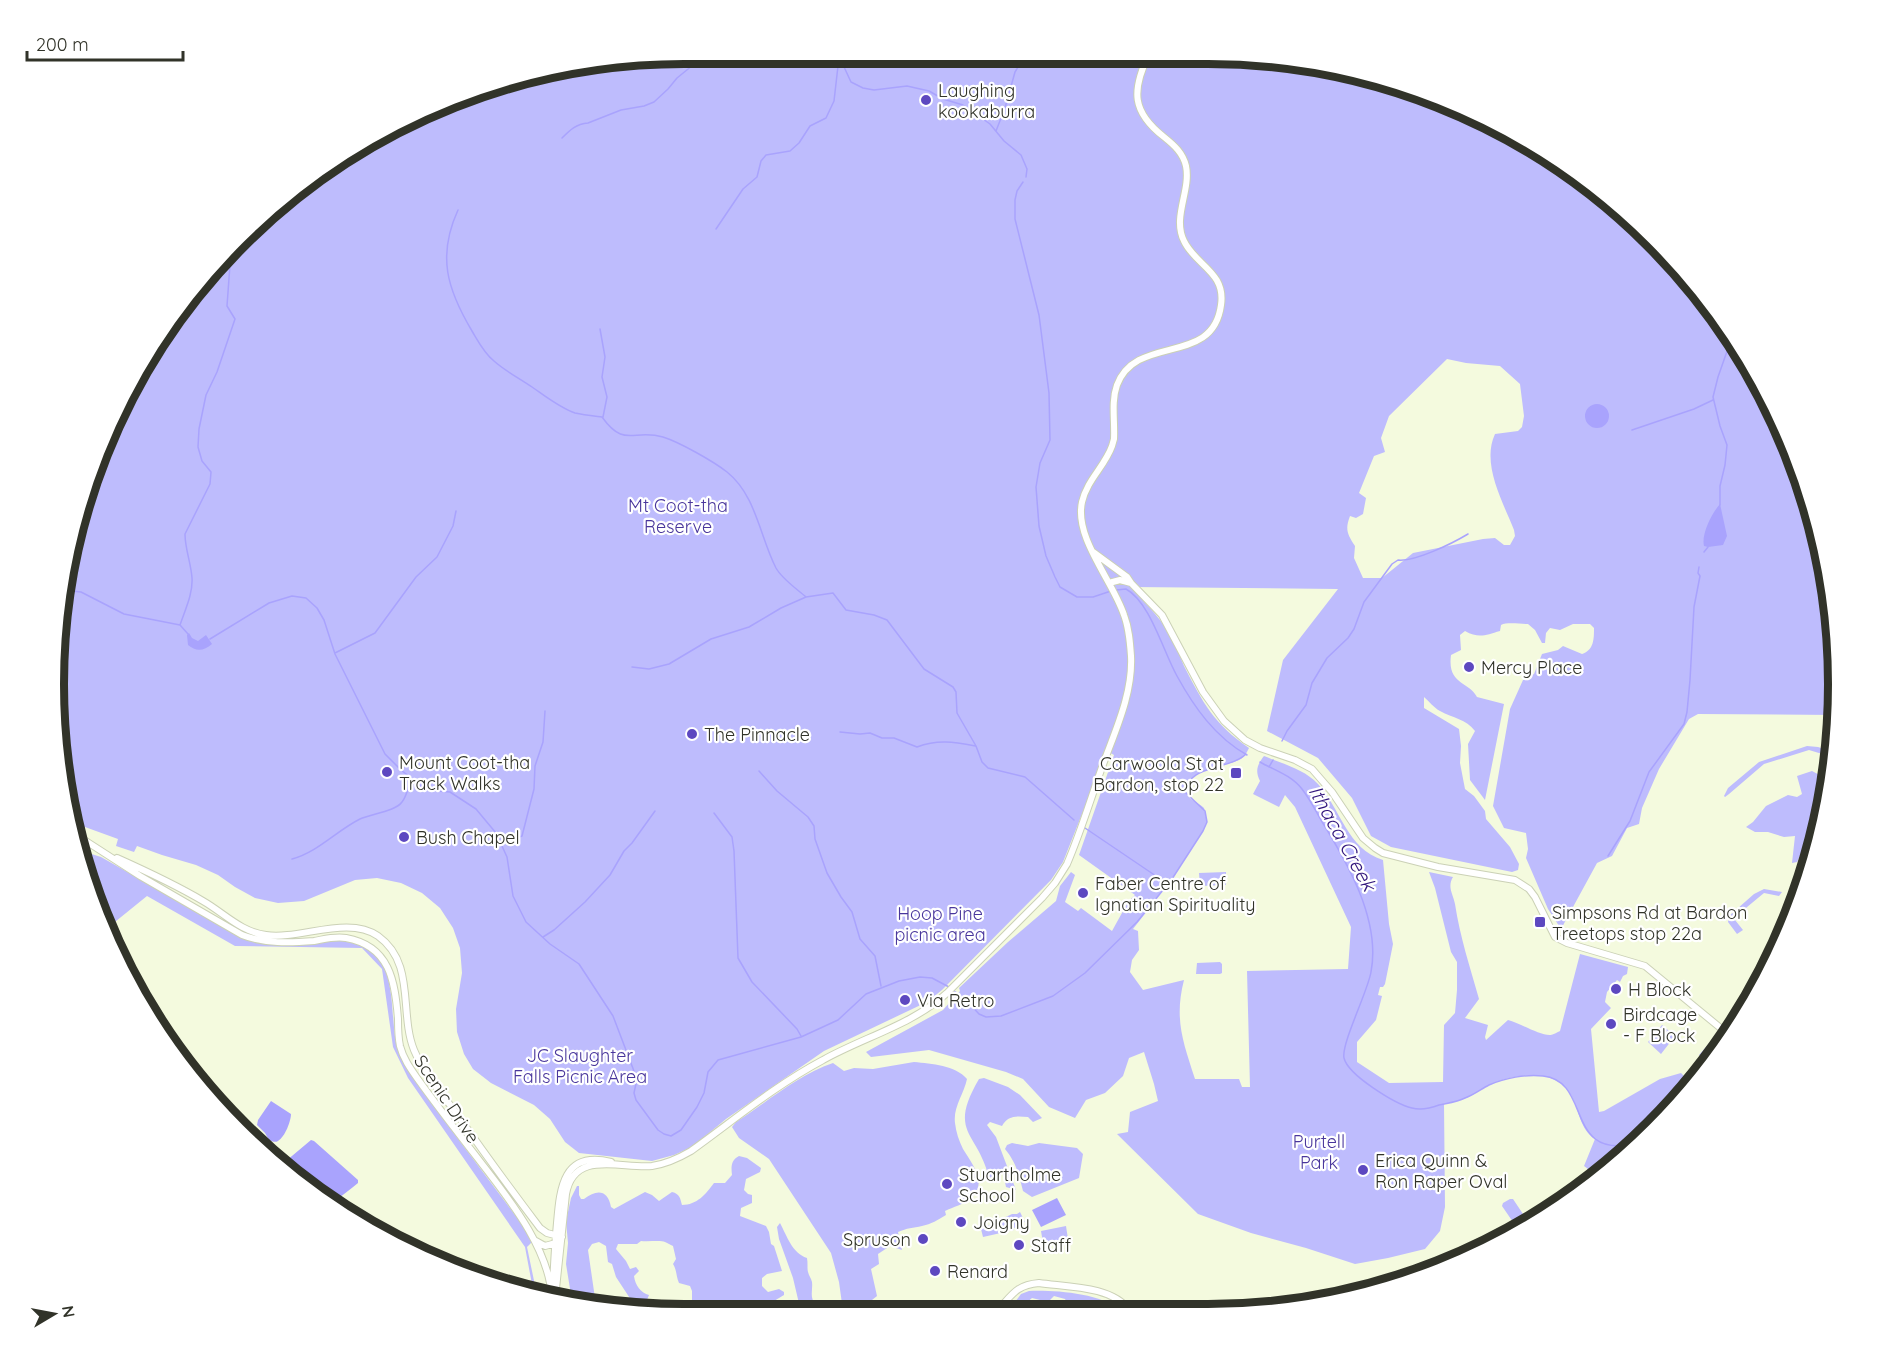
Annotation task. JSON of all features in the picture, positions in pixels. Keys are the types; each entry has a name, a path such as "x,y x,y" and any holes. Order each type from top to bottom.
{"main road":[{"path":"554,1290 559,1236 569,1176 589,1165 652,1166 682,1156 814,1065 918,1014 956,984 1048,891 1067,864 1130,684 1131,656 1128,628 1082,526 1081,509 1087,487 1112,446 1115,433 1115,392 1120,379 1132,364 1145,356 1190,345 1204,338 1218,318 1222,303 1220,287 1215,278 1189,249 1181,234 1179,225 1187,176 1181,153 1149,126 1139,106 1138,82 1145,64"},
{"path":"1093,551 1127,577 1166,620 1203,692 1224,721 1245,740 1312,769 1332,792 1363,838 1375,848 1383,853 1438,867 1515,880 1529,889 1535,897 1553,934 1558,939 1645,966 1723,1030"},
{"path":"1112,589 1120,580 1131,583"},
{"path":"85,841 103,852"},
{"name":"Scenic Drive","path":"103,852 195,896 243,928 255,933 282,936 351,927 370,931 387,944 401,969 411,1037 422,1066 540,1228 559,1236"},
{"name":"Scenic Drive","path":"103,852 140,876 251,939 287,942 348,938 368,946 377,953 388,966 394,985 399,1043 403,1055 417,1078 539,1244 549,1246 555,1244"},
{"path":"137,868 140,876"},
{"name":"Scenic Drive","path":"530,1230 551,1289"},
{"path":"553,1290 555,1244 559,1236"},
{"path":"1003,1304 1015,1291 1030,1284 1039,1283 1107,1293 1124,1304"}],"green space":[{"name":"Mt Coot-tha Reserve","path":"684,64 1209,64 1250,66 1330,76 1369,86 1408,97 1483,128 1553,169 1617,218 1675,276 1724,340 1765,410 1796,485 1817,563 1823,603 1827,643 1827,715 1698,714 1689,719 1659,769 1642,808 1639,824 1627,828 1612,856 1597,863 1561,929 1548,909 1526,858 1528,849 1526,833 1504,828 1493,806 1510,709 1523,680 1534,674 1542,654 1558,650 1563,646 1582,654 1589,650 1594,636 1594,628 1590,624 1573,624 1560,630 1550,628 1546,633 1545,643 1542,643 1535,630 1528,624 1504,624 1501,625 1500,631 1486,635 1479,636 1465,631 1460,635 1461,650 1451,655 1452,672 1455,677 1477,697 1504,704 1485,800 1470,780 1468,744 1475,731 1463,721 1438,710 1424,697 1424,708 1459,729 1460,763 1465,789 1474,796 1485,811 1486,819 1510,847 1519,864 1518,870 1512,872 1391,847 1371,836 1352,798 1318,758 1267,731 1283,660 1338,589 1131,587 1156,614 1169,633 1184,666 1211,712 1227,730 1249,748 1241,759 1204,771 1188,781 1185,788 1188,796 1204,808 1207,822 1172,879 1133,929 1138,931 1139,950 1132,960 1130,972 1143,990 1184,980 1180,1007 1181,1030 1195,1079 1239,1079 1242,1087 1250,1087 1247,971 1348,969 1351,927 1295,807 1285,795 1279,807 1253,794 1260,781 1258,768 1264,756 1293,767 1318,784 1353,838 1371,855 1383,860 1393,944 1385,984 1380,987 1378,995 1382,996 1376,1020 1357,1042 1357,1062 1389,1083 1443,1082 1444,1025 1455,1013 1457,962 1451,952 1429,872 1453,877 1450,884 1451,890 1479,999 1465,1018 1488,1025 1486,1040 1508,1020 1546,1035 1560,1031 1580,954 1628,967 1627,974 1620,982 1617,980 1607,992 1605,1002 1611,1008 1591,1029 1599,1112 1660,1079 1681,1073 1686,1078 1647,1122 1591,1171 1584,1166 1595,1139 1583,1125 1571,1095 1555,1080 1534,1075 1512,1078 1491,1084 1466,1098 1444,1104 1445,1207 1440,1231 1425,1249 1355,1264 1251,1233 1198,1214 1117,1134 1128,1132 1130,1112 1158,1101 1144,1052 1129,1058 1123,1076 1105,1093 1086,1100 1075,1118 1049,1107 1023,1079 1006,1072 929,1050 871,1057 866,1052 943,1010 960,991 959,988 1056,901 1060,886 1071,872 1075,875 1065,902 1078,911 1081,908 1112,931 1128,902 1135,895 1079,855 1114,755 1107,751 1063,862 1051,880 942,990 927,1002 824,1051 726,1119 692,1147 652,1161 579,1153 565,1142 550,1119 534,1105 491,1083 473,1069 464,1054 457,1032 456,1009 462,973 460,948 453,928 440,908 422,893 401,883 377,878 355,880 304,901 278,903 255,898 218,875 196,865 137,846 134,852 116,846 118,839 85,827 83,831 70,765 64,684 66,643 76,563 97,485 112,447 147,374 169,340 218,276 246,246 307,193 374,147 410,128 485,97 563,76 603,70","holes":["1447,359 1500,366 1520,384 1524,416 1522,427 1518,431 1495,434 1491,446 1495,483 1514,530 1515,536 1510,545 1504,545 1495,538 1413,553 1382,578 1363,578 1354,558 1355,546 1347,528 1350,516 1356,518 1363,514 1366,498 1359,493 1374,456 1385,452 1381,438 1389,416"]},
{"path":"1807,746 1825,749 1824,755 1809,750 1764,764 1724,796 1728,788 1759,762"},
{"path":"1812,771 1821,776 1807,842 1797,862 1792,863 1795,836 1784,837 1768,832 1755,832 1746,827 1766,806 1788,795 1797,797 1802,794 1797,776"},
{"path":"89,853 101,857 247,940 281,945 343,940 364,946 376,955 389,981 397,1049 417,1084 524,1227 532,1242 527,1247 535,1285 532,1284 525,1247 408,1078 393,1047 382,969 362,948 235,946 147,896 113,923 97,883"},
{"path":"1226,872 1226,885 1200,886 1199,873"},
{"path":"1764,889 1782,892 1779,896 1764,893 1735,917 1743,930 1737,934 1728,922 1729,916 1754,894"},
{"path":"1220,962 1222,973 1220,974 1196,974 1197,963"},
{"path":"1662,1025 1675,1036 1661,1054 1648,1042"},
{"name":"Mt Coot-tha Reserve","path":"1717,1034 1719,1035 1702,1058 1699,1055"},
{"path":"914,1062 950,1068 967,1079 957,1106 955,1123 962,1146 979,1180 976,1193 970,1199 945,1211 946,1215 940,1219 898,1232 902,1250 890,1246 878,1254 879,1264 871,1269 877,1296 872,1300 873,1304 842,1304 831,1253 769,1159 739,1138 732,1127 795,1082 820,1068 833,1063 844,1071 854,1068 873,1069"},
{"path":"984,1078 1008,1087 1020,1095 1042,1118 1033,1122 1028,1117 1017,1117 1010,1118 1002,1126 990,1122 987,1125 996,1137 1016,1190 1006,1187 1003,1172 989,1178 965,1122 970,1097 979,1079"},
{"path":"1012,1143 1028,1146 1039,1143 1077,1148 1083,1154 1079,1178 1032,1197 1023,1191 1014,1164 1005,1149"},
{"path":"739,1156 747,1158 761,1168 760,1172 746,1179 744,1190 752,1195 752,1203 741,1208 740,1216 766,1226 782,1271 767,1274 762,1278 762,1286 768,1292 779,1289 784,1292 784,1295 769,1304 692,1304 690,1286 679,1283 673,1264 676,1259 673,1246 661,1241 618,1244 616,1249 630,1269 636,1267 639,1271 634,1276 639,1288 649,1295 646,1302 632,1301 616,1277 612,1264 608,1262 606,1246 599,1242 592,1244 588,1250 595,1297 571,1293 566,1264 568,1243 566,1221 571,1198 577,1186 579,1186 581,1199 597,1193 605,1194 614,1209 645,1192 659,1201 672,1192 678,1195 682,1205 687,1205 701,1198 714,1183 725,1183 732,1175 733,1162"},
{"path":"1513,1199 1525,1217 1514,1224 1502,1206 1503,1203"},
{"path":"1020,1212 1025,1222 1017,1224 1014,1230 983,1237 981,1229"},
{"path":"780,1223 797,1252 807,1258 808,1272 812,1282 812,1297 815,1304 799,1304 777,1227"},
{"path":"1066,1226 1068,1239 1043,1243 1041,1231"},
{"path":"1029,1291 1064,1292 1089,1296 1111,1304 1069,1304 1065,1299 1054,1296 1046,1304 1032,1298 1025,1304 1014,1304 1021,1294"}],"shaded area":[{"path":"1597,404 1602,405 1608,411 1608,421 1602,427 1597,428 1592,427 1586,421 1585,416 1586,411 1592,405"},
{"path":"1720,504 1727,536 1723,545 1704,546 1703,541 1708,524"},
{"path":"189,633 198,641 206,635 212,644 203,649 194,649 188,645 187,635"},
{"path":"271,1101 291,1114 285,1133 276,1142 269,1140 257,1125"},
{"path":"311,1140 314,1141 358,1180 358,1183 339,1198 288,1160"},
{"path":"1057,1198 1066,1215 1041,1227 1032,1210"}],"waterway":[{"path":"562,138 580,125 621,110 654,102 694,64"},
{"path":"819,64 842,64"},
{"path":"843,64 851,82 863,88 874,90 907,86 929,91 943,99 963,105 990,124 1004,141 1021,155 1027,169 1026,177"},
{"path":"996,131 1015,72 1020,64"},
{"path":"716,229 743,189 757,177 761,161 766,155 790,151 799,143 810,126 826,118 834,101 838,66"},
{"path":"1023,182 1017,191 1015,200 1015,219 1039,315 1049,393 1050,440 1040,463 1036,487 1039,526 1046,556 1060,587 1077,597 1093,597 1111,591"},
{"path":"458,210 448,242 448,272 451,286 463,316 490,358 569,411 602,417 610,427 623,435 653,435 670,439 727,472 745,492 770,556 786,580 806,597 833,593 846,610 887,620 924,669 953,687 956,692 957,713 976,746 982,762 988,768 1025,777 1074,820"},
{"path":"188,634 180,625 192,584 185,534 210,484 211,472 202,461 198,447 199,429 206,395 217,372 235,319 227,306 230,263"},
{"path":"600,329 605,357 602,377 607,397 603,417"},
{"path":"1720,505 1720,486 1727,445 1713,397 1729,347"},
{"path":"1632,430 1694,409 1713,400"},
{"path":"335,653 375,633 416,577 437,557 453,526 456,511"},
{"path":"1282,741 1306,705 1312,683 1327,658 1348,638 1354,629 1364,602 1392,564 1398,560 1414,558 1434,551 1468,534"},
{"path":"1704,552 1708,547"},
{"path":"1608,856 1630,821 1649,772 1684,724 1690,680 1694,607 1700,576 1699,567"},
{"path":"1116,590 1126,589 1135,595 1149,616 1177,676 1198,710 1215,730 1247,755"},
{"path":"72,591 81,592 124,614 180,625"},
{"path":"210,639 269,603 292,596 306,598 317,608 324,620 335,654 385,754 426,790 450,792 476,809 496,833 507,857 513,896 526,922 550,944 579,964 613,1016 637,1079 634,1093 636,1100 658,1130 664,1134 671,1136 681,1130 697,1107 704,1093 708,1072 718,1060 801,1037 838,1020 866,994 899,981 920,977 932,978 949,987"},
{"path":"632,667 649,669 669,664 711,639 749,627 781,608 806,597"},
{"path":"502,843 522,836 534,789 535,766 543,742 545,711"},
{"path":"840,732 870,733 882,738 894,738 917,747 939,742 976,746"},
{"path":"953,990 979,1014 986,1017 1001,1016 1053,996 1085,973 1137,922 1172,879 1203,831 1207,822 1205,811 1186,793 1193,777 1230,763 1246,754"},
{"name":"Ithaca Creek","path":"1269,767 1273,760"},
{"name":"Ithaca Creek","path":"1260,762 1288,776 1305,792 1351,873 1366,912 1373,952 1371,972 1344,1051 1347,1065 1384,1095 1418,1109 1459,1100 1489,1085 1509,1079 1543,1076 1558,1081 1568,1091 1588,1131 1599,1141 1614,1146 1622,1145"},
{"path":"759,771 777,791 808,817 814,826 815,839 827,873 852,912 860,939 875,956 881,986"},
{"path":"292,859 319,846 360,819 399,805 405,797 411,780"},
{"path":"543,937 585,902 610,875 624,851 655,811"},
{"path":"714,813 732,837 738,958 752,982 801,1036"},
{"path":"1085,828 1153,874 1164,886"}],"place":[{"name":"Laughing kookaburra","path":"926,100"},
{"name":"Mercy Place","path":"1469,667"},
{"name":"The Pinnacle","path":"692,734"},
{"name":"Mount Coot-tha Track Walks","path":"387,772"},
{"name":"Carwoola St at Bardon, stop 22","path":"1236,773"},
{"name":"Bush Chapel","path":"404,837"},
{"name":"Faber Centre of Ignatian Spirituality","path":"1083,893"},
{"name":"Simpsons Rd at Bardon Treetops stop 22a","path":"1540,922"},
{"name":"H Block","path":"1616,989"},
{"name":"Via Retro","path":"905,1000"},
{"name":"Birdcage - F Block","path":"1611,1024"},
{"name":"Erica Quinn & Ron Raper Oval","path":"1363,1170"},
{"name":"Stuartholme School","path":"947,1184"},
{"name":"Joigny","path":"961,1222"},
{"name":"Spruson","path":"923,1239"},
{"name":"Staff","path":"1019,1245"},
{"name":"Renard","path":"935,1271"}],"park label":[{"name":"Hoop Pine picnic area","path":"940,923"},
{"name":"JC Slaughter Falls Picnic Area","path":"580,1065"},
{"name":"Purtell Park","path":"1319,1151"}]}
